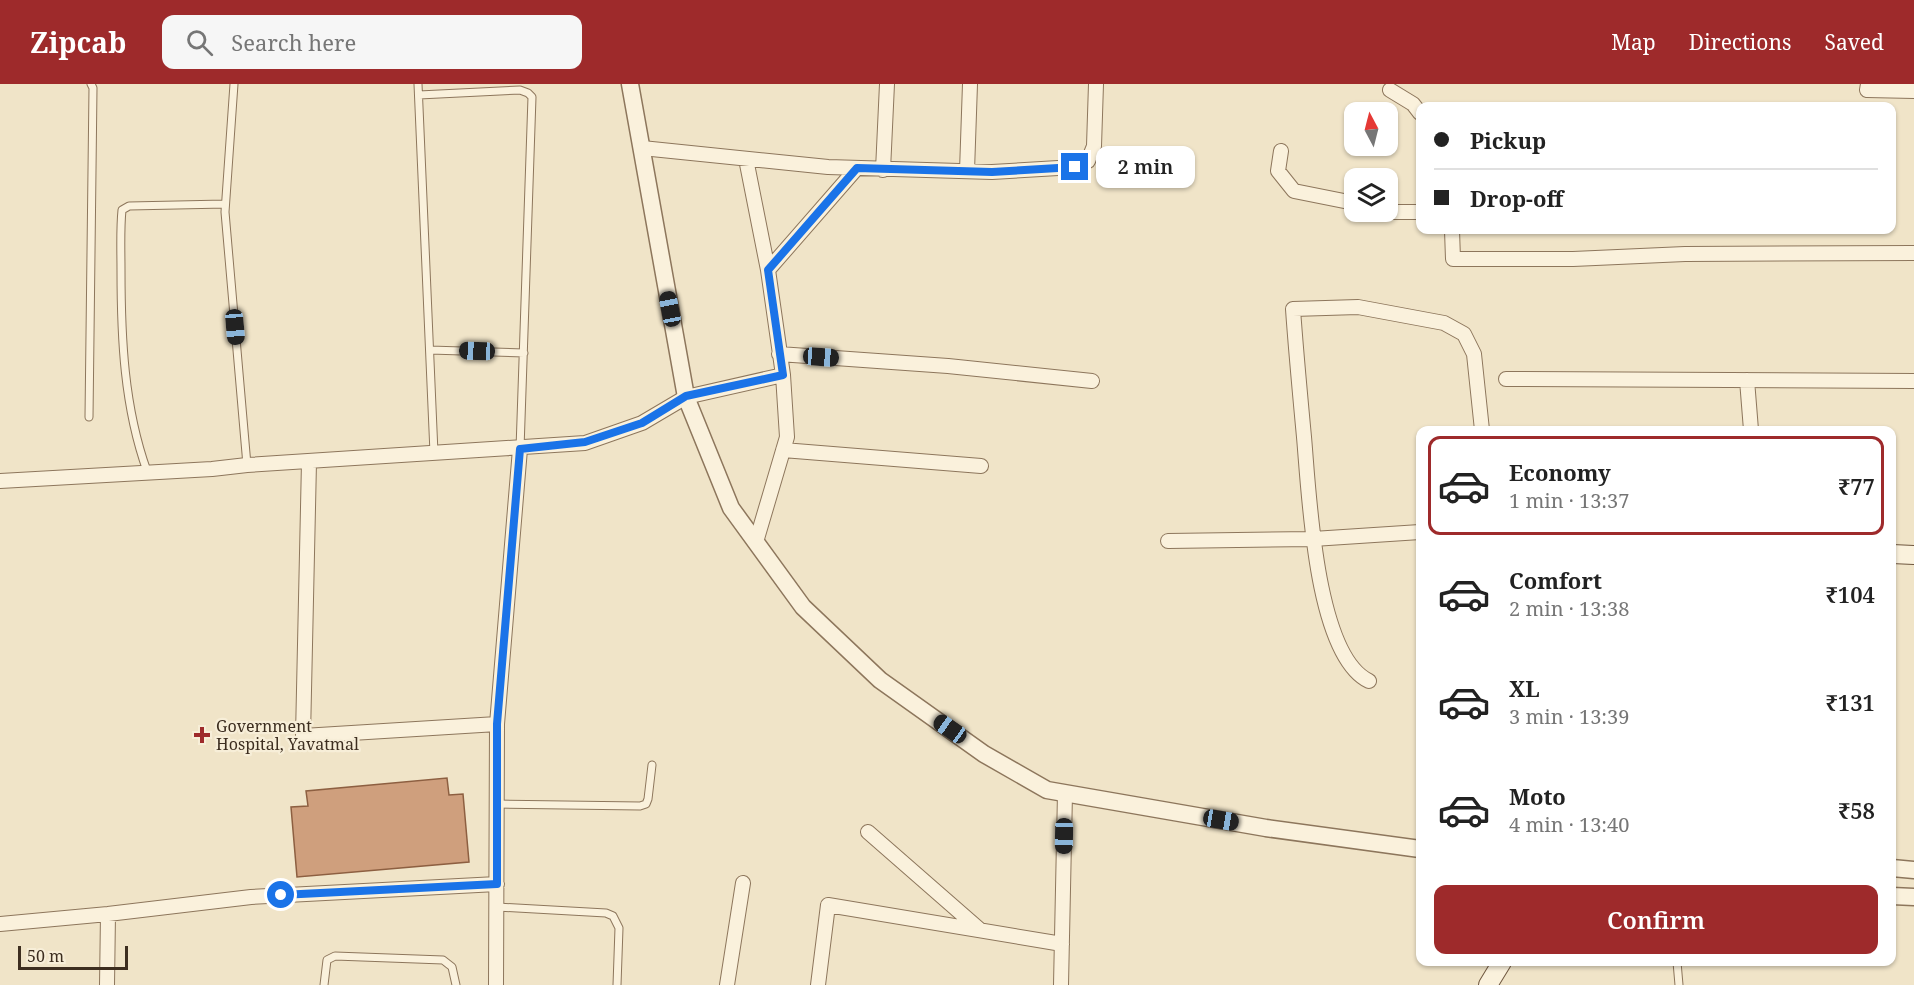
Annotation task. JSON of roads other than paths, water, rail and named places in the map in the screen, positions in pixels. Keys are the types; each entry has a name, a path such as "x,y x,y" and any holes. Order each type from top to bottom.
{"main road":[{"path":"1896,554 1914,555"},
{"path":"1488,985 1500,966"}],"street":[{"path":"630,84 686,396 732,508 802,607 880,680 984,754 1047,790 1266,828 1416,848"},
{"path":"883,170 887,84"},
{"path":"967,171 970,84"},
{"path":"642,148 883,170 967,171 1075,167 1088,161 1094,146 1095,84"},
{"path":"1868,84 1868,90 1914,91"},
{"path":"1390,90 1416,108"},
{"path":"1281,151 1278,171 1294,191 1344,201"},
{"path":"746,159 768,270 783,375 787,437 756,542"},
{"path":"768,270 857,168"},
{"path":"1398,212 1416,212"},
{"path":"1452,234 1453,259 1572,259 1685,254 1914,253"},
{"path":"1369,681 1359,676 1349,664 1334,634 1323,596 1313,539 1293,309 1358,307 1444,323 1464,334 1474,354 1482,426"},
{"path":"779,354 948,366 1092,381"},
{"path":"0,481 520,449 585,442 642,423 686,396 783,375"},
{"path":"1506,379 1914,381"},
{"path":"1747,380 1751,426"},
{"path":"496,985 497,724 520,449"},
{"path":"783,450 981,466"},
{"path":"309,462 303,736 497,724"},
{"path":"1168,541 1313,539 1416,532"},
{"path":"1061,985 1065,793"},
{"path":"868,832 981,930"},
{"path":"1896,868 1914,870"},
{"path":"727,985 743,883"},
{"path":"0,924 251,897 497,884"},
{"path":"1896,896 1914,897"},
{"path":"818,985 828,905 1062,944"},
{"path":"107,985 108,914"}],"lane":[{"path":"89,417 93,88 91,84"},
{"path":"234,84 225,204 247,465"},
{"path":"418,84 434,454"},
{"path":"419,95 520,90 532,97 520,449"},
{"path":"147,471 136,441 128,406 121,297 122,210 129,206 225,204"},
{"path":"430,350 524,353"},
{"path":"497,804 640,806 646,804 648,799 652,765"},
{"path":"497,907 606,913 613,916 620,928 617,985"},
{"path":"324,985 327,960 335,956 443,960 453,967 456,985"},
{"path":"1677,966 1679,985"}],"place":[{"name":"Government Hospital, Yavatmal","path":"202,735"}]}
